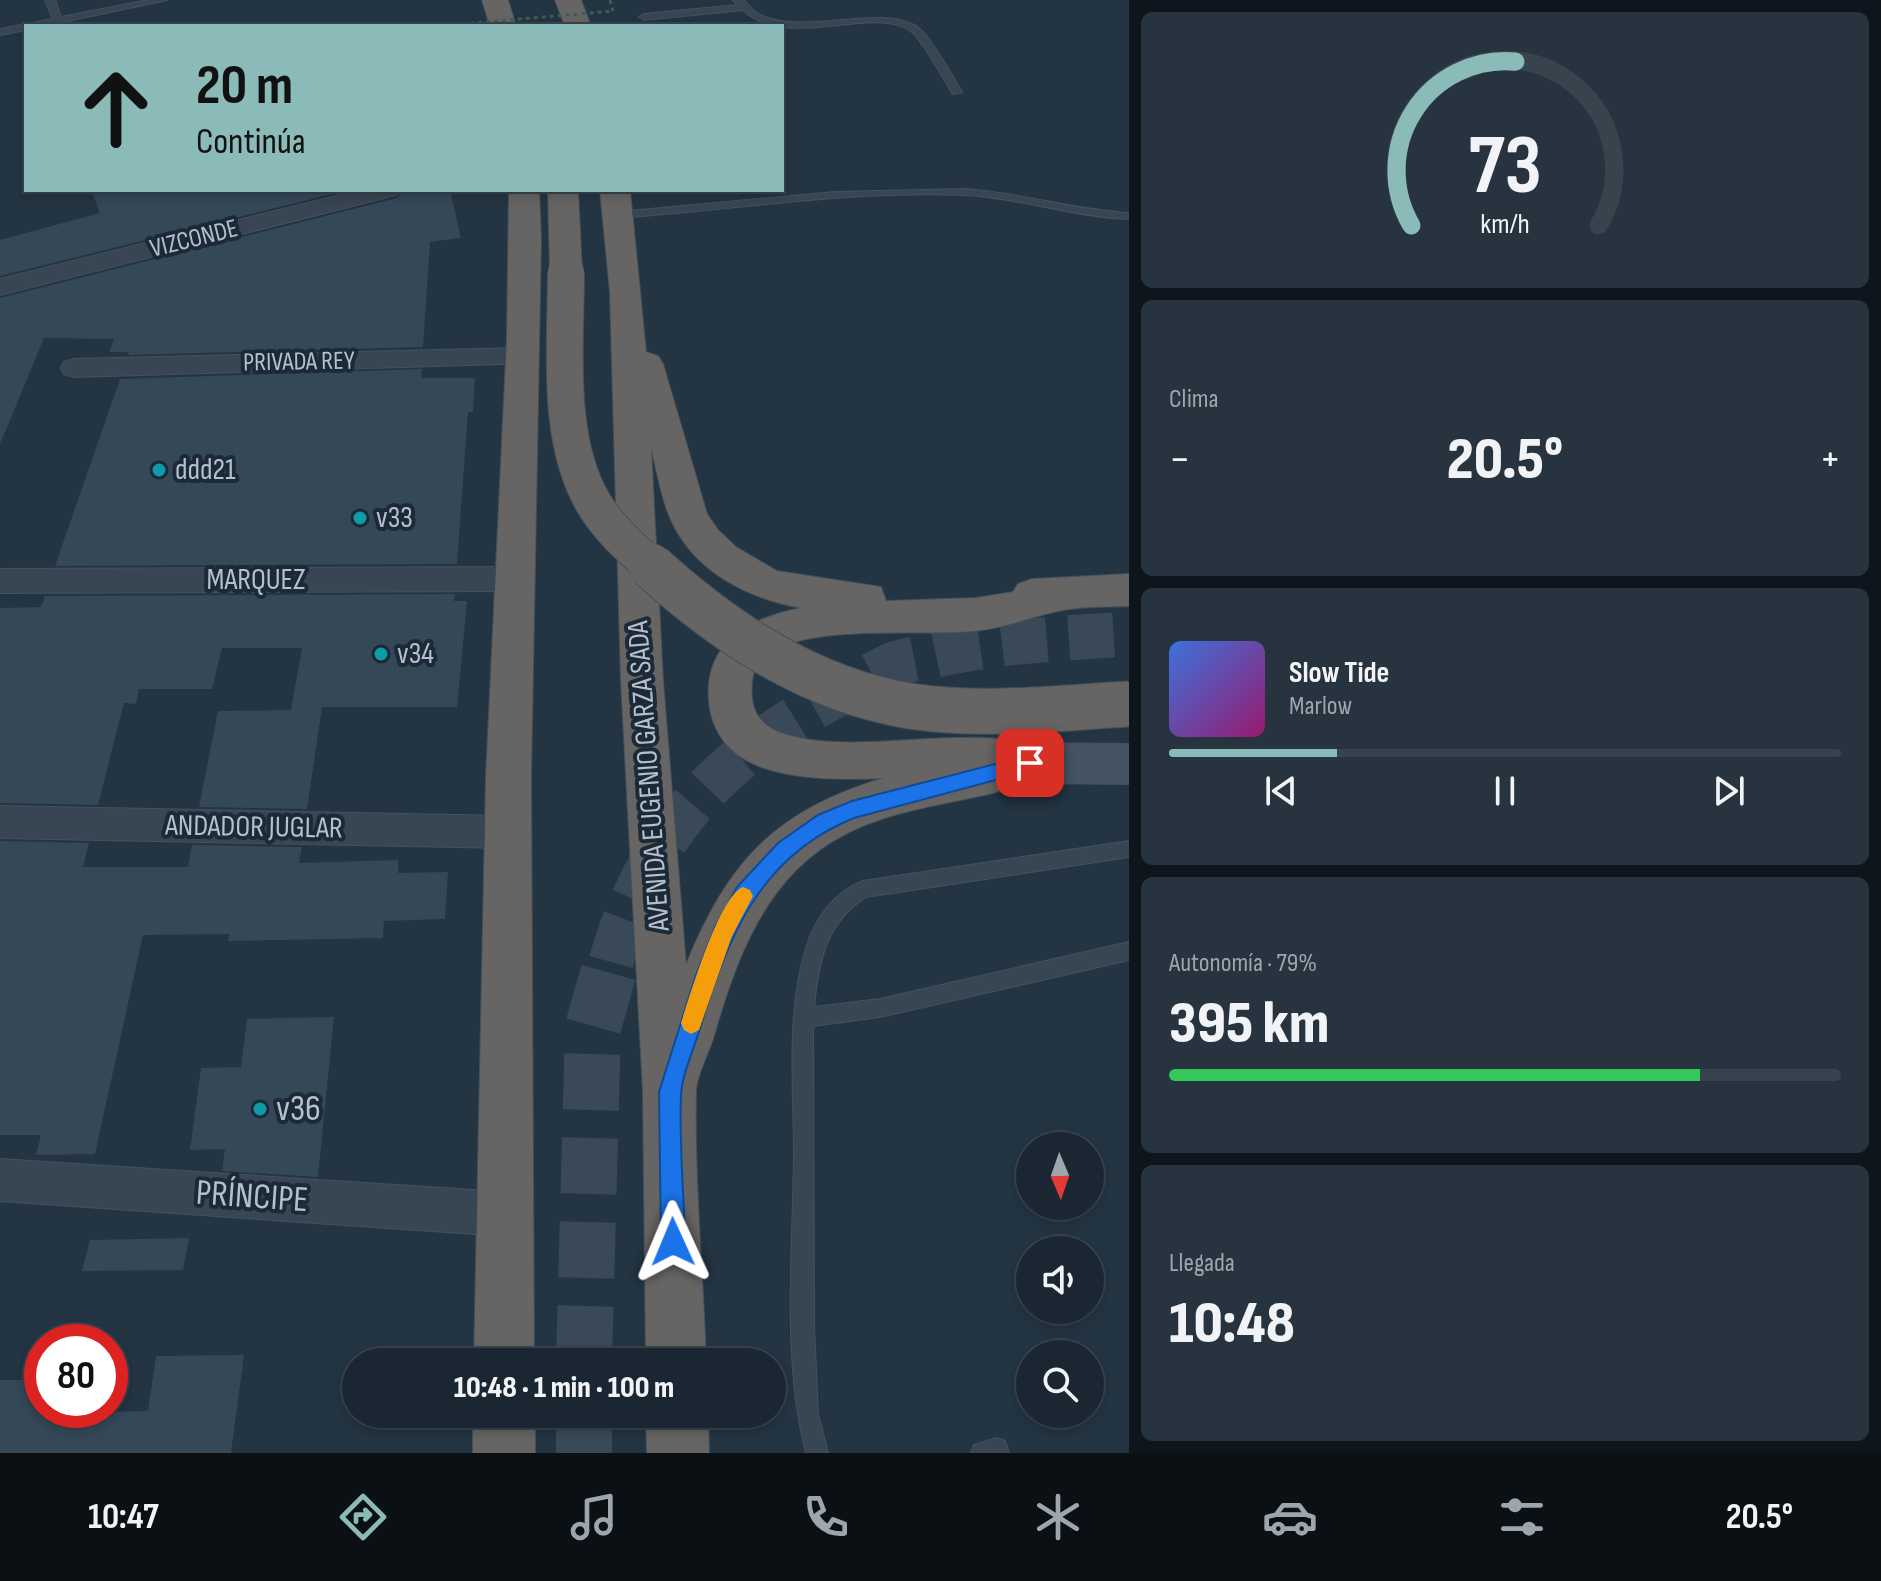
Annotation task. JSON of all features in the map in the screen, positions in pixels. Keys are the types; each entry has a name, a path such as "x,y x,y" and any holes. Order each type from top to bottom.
{"highway":[{"path":"495,0 502,24"},
{"path":"568,0 577,24"},
{"path":"504,1348 507,832 513,579 527,249 524,192"},
{"path":"563,192 573,436 586,490 623,539 715,620 743,640 816,676 907,705 956,710 1129,704"},
{"name":"AVENIDA EUGENIO GARZA SADA","path":"616,202 626,292 642,681 670,1092 676,1348"},
{"path":"626,292 689,518 699,537 728,564 755,581 816,595 861,598 1129,590"},
{"path":"1030,763 931,757 813,760 781,754 760,745 731,715 728,702 731,671 737,656 762,637 802,625 1003,611 1062,594"},
{"path":"670,1092 723,932 744,894 780,854 824,821 852,810 1030,763"},
{"path":"504,1428 504,1453"},
{"path":"677,1428 678,1453"}],"main road":[{"path":"1030,763 1128,765"}],"street":[{"name":"VIZCONDE","path":"0,287 380,192"},
{"name":"PRIVADA REY","path":"74,368 524,357"},
{"name":"MARQUEZ","path":"0,581 513,579"},
{"name":"ANDADOR JUGLAR","path":"0,822 507,832"},
{"name":"PRÍNCIPE","path":"0,1180 504,1214"}],"lane":[{"path":"50,0 58,20"},
{"path":"37,24 162,0"},
{"path":"644,17 741,4 769,19 793,23 886,18 907,22 916,30 957,92"},
{"path":"0,32 24,27"},
{"path":"616,202 879,191 969,192 1050,202 1094,215 1129,216"},
{"path":"817,1453 807,1414 803,1326 804,1018 808,967 827,918 843,900 863,889 1129,849"},
{"path":"804,1018 880,1008 1129,951"},
{"path":"982,1453 997,1449 998,1453"}],"path":[{"path":"473,24 613,11 610,0"}],"building":[{"path":"92,192 340,192 0,276 0,240 100,213"},
{"path":"402,192 450,192 461,238 430,242 423,347 128,355 129,352 109,352 114,339 44,338 0,444 0,298 397,198"},
{"path":"422,369 421,378 475,378 473,412 468,412 457,564 55,566 120,379"},
{"path":"455,594 454,601 467,601 457,707 322,707 307,809 199,807 218,711 291,710 302,648 222,648 212,689 139,689 136,704 124,703 98,805 0,803 0,608 41,607 45,596"},
{"path":"0,841 89,843 83,867 188,867 192,845 302,847 299,863 398,860 398,873 448,872 445,919 384,921 383,938 228,941 229,934 143,935 95,1154 36,1155 41,1135 0,1135"},
{"name":"v36","path":"334,1017 318,1177 222,1171 225,1149 190,1150 201,1068 241,1067 247,1019"},
{"path":"189,1238 183,1270 82,1271 90,1240"},
{"path":"244,1355 231,1453 0,1453 0,1380 24,1380 24,1428 128,1428 128,1412 148,1411 156,1356"}],"tunnel":[{"path":"611,962 626,916 668,836 695,802 726,771 760,742 798,717 894,664 1008,643 1129,634"},
{"path":"584,1348 593,1027 612,960"},
{"path":"584,1428 584,1453"}],"slow traffic":[{"path":"691,1023 723,932 743,896"}],"place":[{"name":"ddd21","path":"159,470"},
{"name":"v33","path":"360,518"},
{"name":"v34","path":"381,654"},
{"name":"v36","path":"260,1109"}],"route":[{"path":"673,1242 670,1092 723,932 744,894 785,849 824,821 852,810 1030,763"}]}
